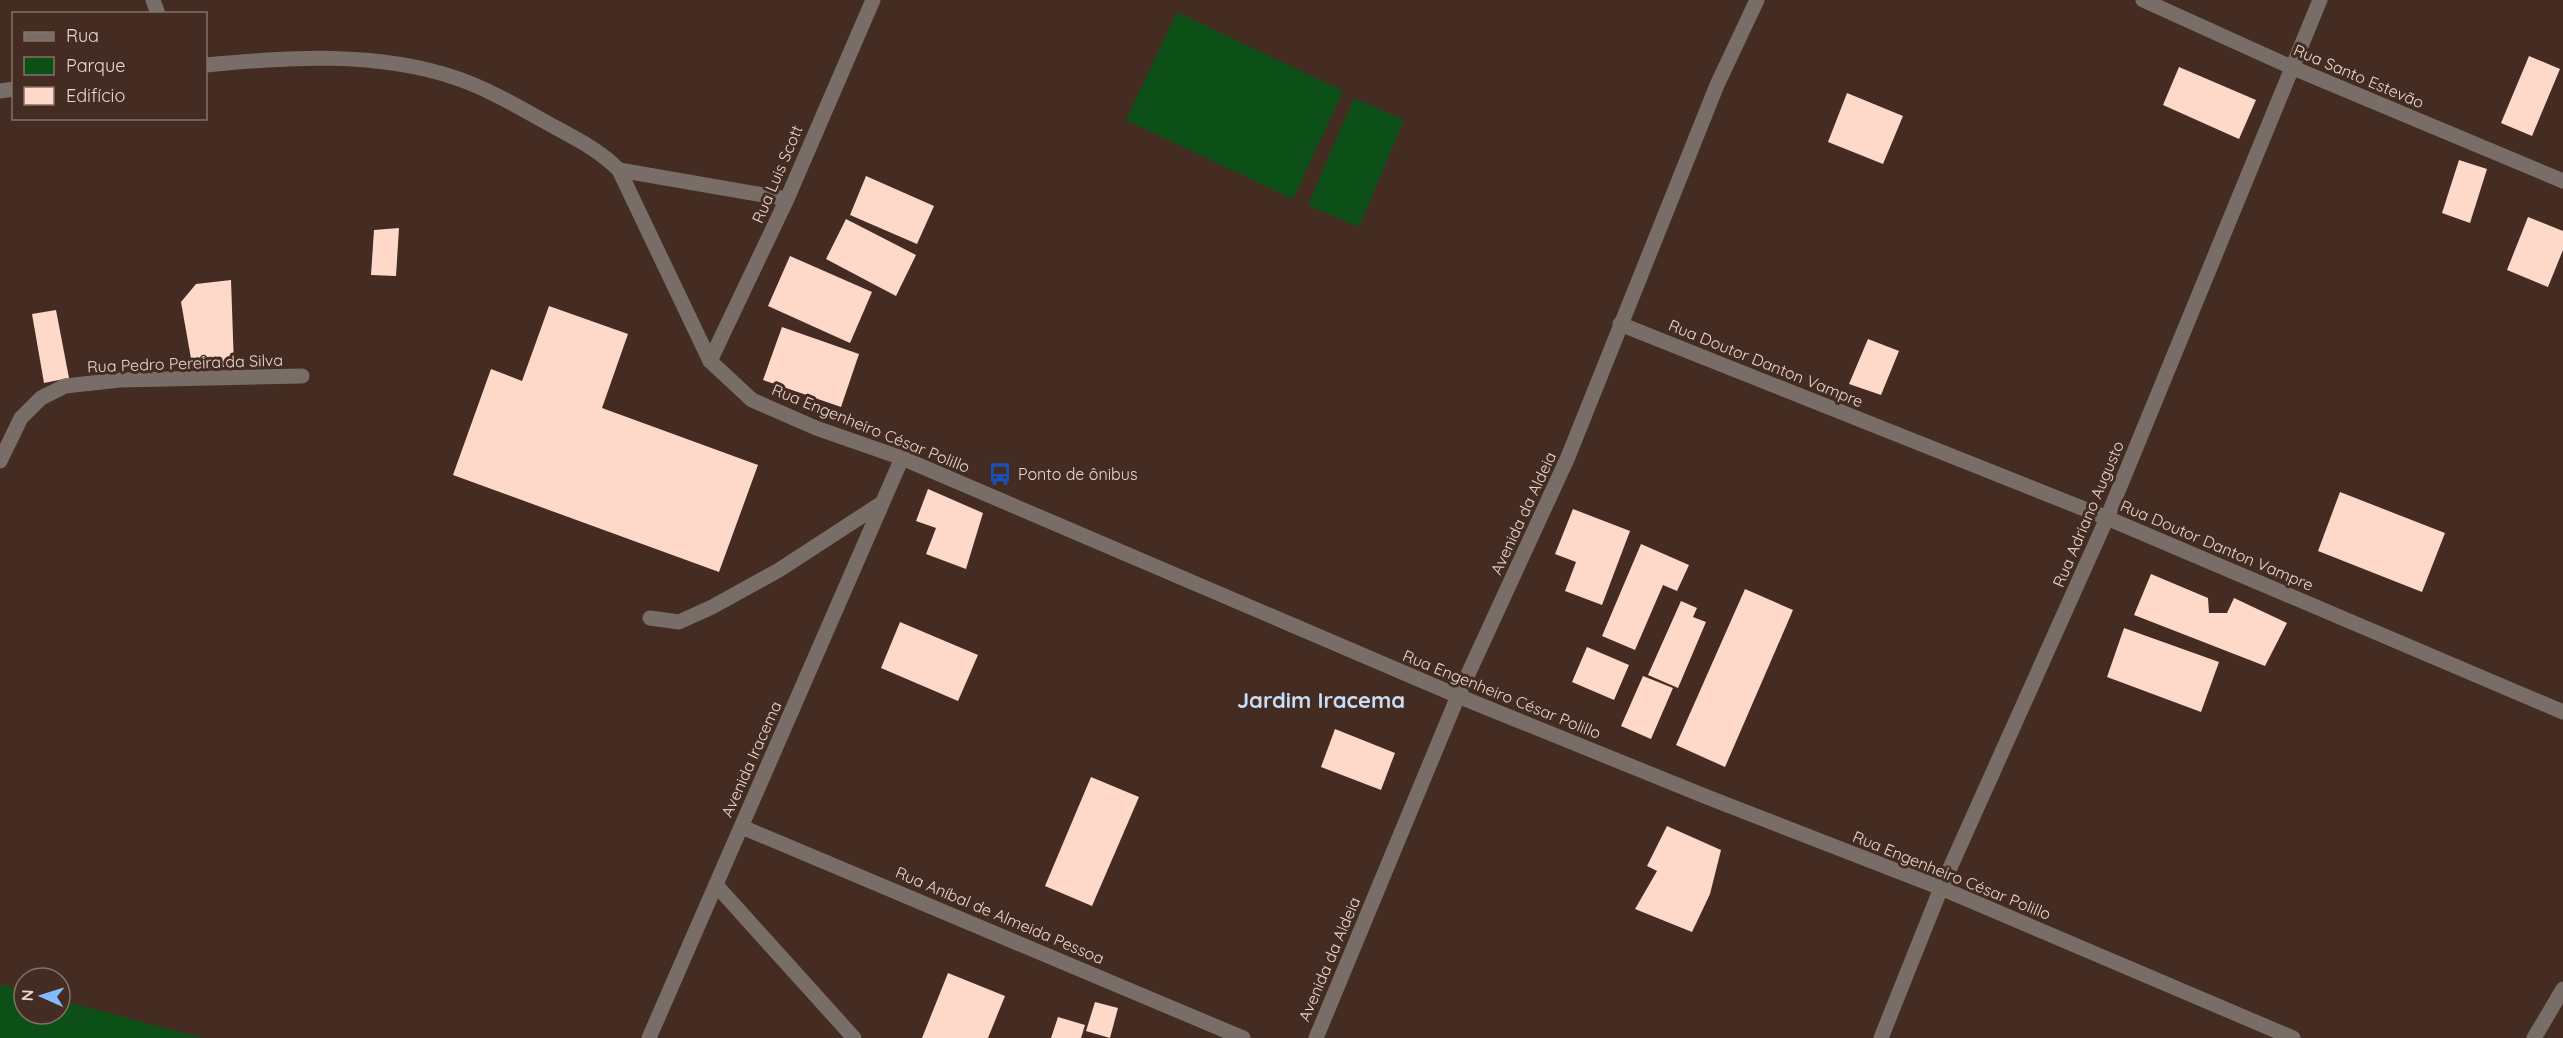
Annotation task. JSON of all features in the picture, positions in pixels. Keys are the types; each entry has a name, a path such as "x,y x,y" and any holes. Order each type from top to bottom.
{"street":[{"name":"Rua Luis Scott","path":"710,360 787,199 873,0"},
{"name":"Avenida da Aldeia","path":"1316,1038 1458,696 1568,457 1718,86 1757,0"},
{"name":"Rua Santo Estevão","path":"2143,0 2291,67 2563,181"},
{"name":"Rua Adriano Augusto","path":"1881,1038 1941,888 2107,518 2320,0"},
{"path":"207,65 334,59 397,64 456,78 511,104 600,152 619,170 710,360"},
{"path":"619,170 787,199"},
{"name":"Rua Doutor Danton Vampre","path":"1620,324 2107,518 2563,712"},
{"name":"Rua Engenheiro César Polillo","path":"710,360 752,400 816,428 902,458 1458,696 1707,797 1941,888 2293,1038"},
{"name":"Rua Pedro Pereira da Silva","path":"0,461 21,418 41,398 65,386 120,380 302,376"},
{"name":"Avenida Iracema","path":"649,1038 902,458"},
{"path":"650,618 679,622 711,607 779,570 882,503"},
{"name":"Rua Aníbal de Almeida Pessoa","path":"741,827 1243,1038"},
{"path":"716,885 854,1038"},
{"path":"2534,1038 2563,989"}],"green space":[{"path":"1177,12 1343,91 1293,199 1126,120"},
{"path":"1354,98 1404,120 1359,227 1308,205"},
{"path":"0,984 12,988 12,1026 72,1026 72,1003 202,1038 0,1038"}],"building":[{"path":"2529,56 2560,69 2532,136 2501,123"},
{"path":"2179,67 2256,100 2239,139 2163,105"},
{"path":"1847,93 1903,116 1883,164 1828,142"},
{"path":"2459,160 2487,169 2470,223 2442,213"},
{"path":"866,176 934,206 917,244 850,215"},
{"path":"2528,217 2563,231 2563,250 2548,287 2507,270"},
{"path":"846,219 916,255 896,296 826,259"},
{"path":"399,228 396,276 371,275 374,230"},
{"path":"790,256 872,292 850,343 768,306"},
{"path":"231,280 234,366 193,370 181,302 196,284"},
{"path":"549,306 628,334 602,408 758,465 719,572 453,475 491,369 522,381"},
{"path":"56,310 69,378 44,383 32,314"},
{"path":"782,327 859,354 841,407 763,380"},
{"path":"1868,339 1899,351 1881,395 1849,384"},
{"path":"928,489 983,513 966,569 926,554 936,528 916,521"},
{"path":"2340,492 2445,533 2422,592 2318,551"},
{"path":"1573,509 1630,531 1602,605 1565,591 1576,562 1555,554"},
{"path":"1641,544 1689,565 1677,591 1663,585 1635,650 1602,636"},
{"path":"2151,574 2208,598 2209,613 2227,613 2234,598 2287,623 2265,666 2134,615"},
{"path":"1745,589 1793,610 1725,767 1676,745"},
{"path":"1681,601 1697,608 1693,617 1706,622 1678,688 1648,675"},
{"path":"900,622 978,655 958,701 881,668"},
{"path":"2124,628 2219,662 2201,712 2107,677"},
{"path":"1587,647 1629,665 1614,700 1572,682"},
{"path":"1643,676 1673,688 1651,739 1621,726"},
{"path":"1335,729 1395,753 1381,790 1321,767"},
{"path":"1091,777 1139,797 1092,906 1045,886"},
{"path":"1667,826 1721,850 1710,894 1692,932 1635,909 1657,871 1647,866"},
{"path":"948,973 1005,996 988,1038 922,1038"},
{"path":"1095,1002 1118,1008 1110,1038 1086,1031"},
{"path":"1058,1017 1085,1025 1081,1038 1051,1038"}],"place":[{"name":"Ponto de ônibus","path":"1000,474"}],"district":[{"name":"Jardim Iracema","path":"1321,700"}]}
